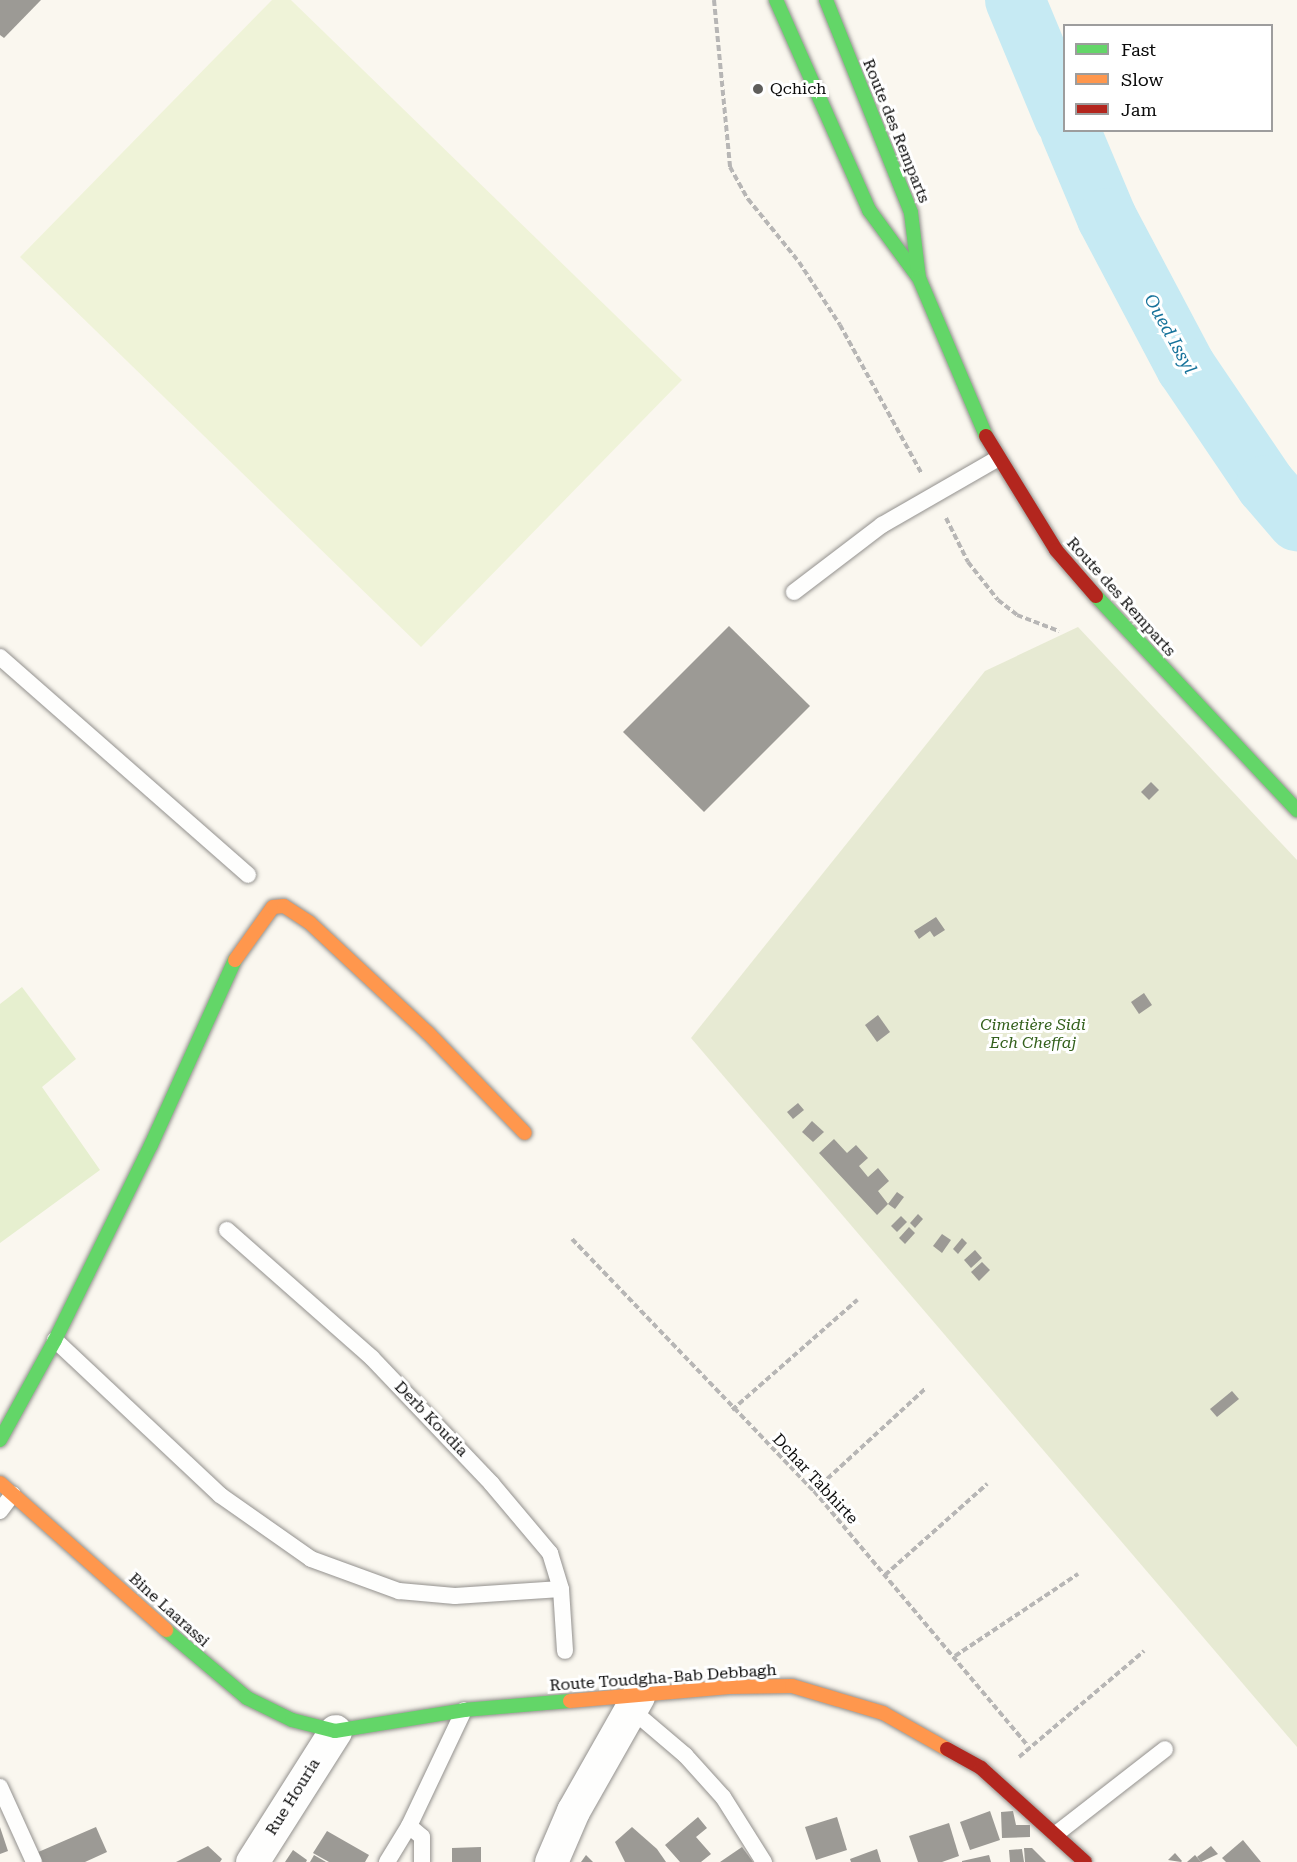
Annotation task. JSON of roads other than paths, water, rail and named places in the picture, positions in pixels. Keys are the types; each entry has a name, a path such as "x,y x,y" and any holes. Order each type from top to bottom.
{"street":[{"name":"Route des Remparts","path":"776,0 869,210 919,278"},
{"name":"Route des Remparts","path":"826,0 911,213 919,278 967,399 997,459 1056,550 1089,590 1297,810"},
{"path":"0,1440 55,1340 151,1145 238,952 273,907 284,906 310,923 428,1033 525,1133"},
{"name":"Bine Laarassi","path":"6,1488 247,1698 292,1720 335,1731"},
{"name":"Route Toudgha-Bab Debbagh","path":"335,1731 464,1710 635,1703 761,1685 792,1686 822,1692 883,1713 1000,1781 1085,1862"},
{"path":"551,1862 573,1811 635,1703"},
{"name":"Rue Houria","path":"252,1862 335,1731"}],"lane":[{"path":"794,592 882,525 997,459"},
{"path":"0,657 248,875"},
{"name":"Derb Koudia","path":"227,1230 372,1358 491,1483 550,1553 561,1589 565,1651"},
{"path":"55,1340 220,1495 311,1559 399,1591 455,1596 561,1589"},
{"path":"0,1511 6,1488"},
{"path":"635,1703 723,1797 764,1862"},
{"path":"387,1862 409,1826 464,1710"},
{"path":"1056,1834 1166,1749"},
{"path":"0,1787 34,1862"},
{"path":"409,1826 422,1837 422,1862"}],"waterway":[{"name":"Oued Issyl","path":"1015,0 1063,116"},
{"name":"Oued Issyl","path":"1071,132 1107,218 1186,367 1266,485 1297,521"}],"place":[{"name":"Qchich","path":"758,89"}],"park label":[{"name":"Cimetière Sidi Ech Cheffaj","path":"1033,1034"}]}
